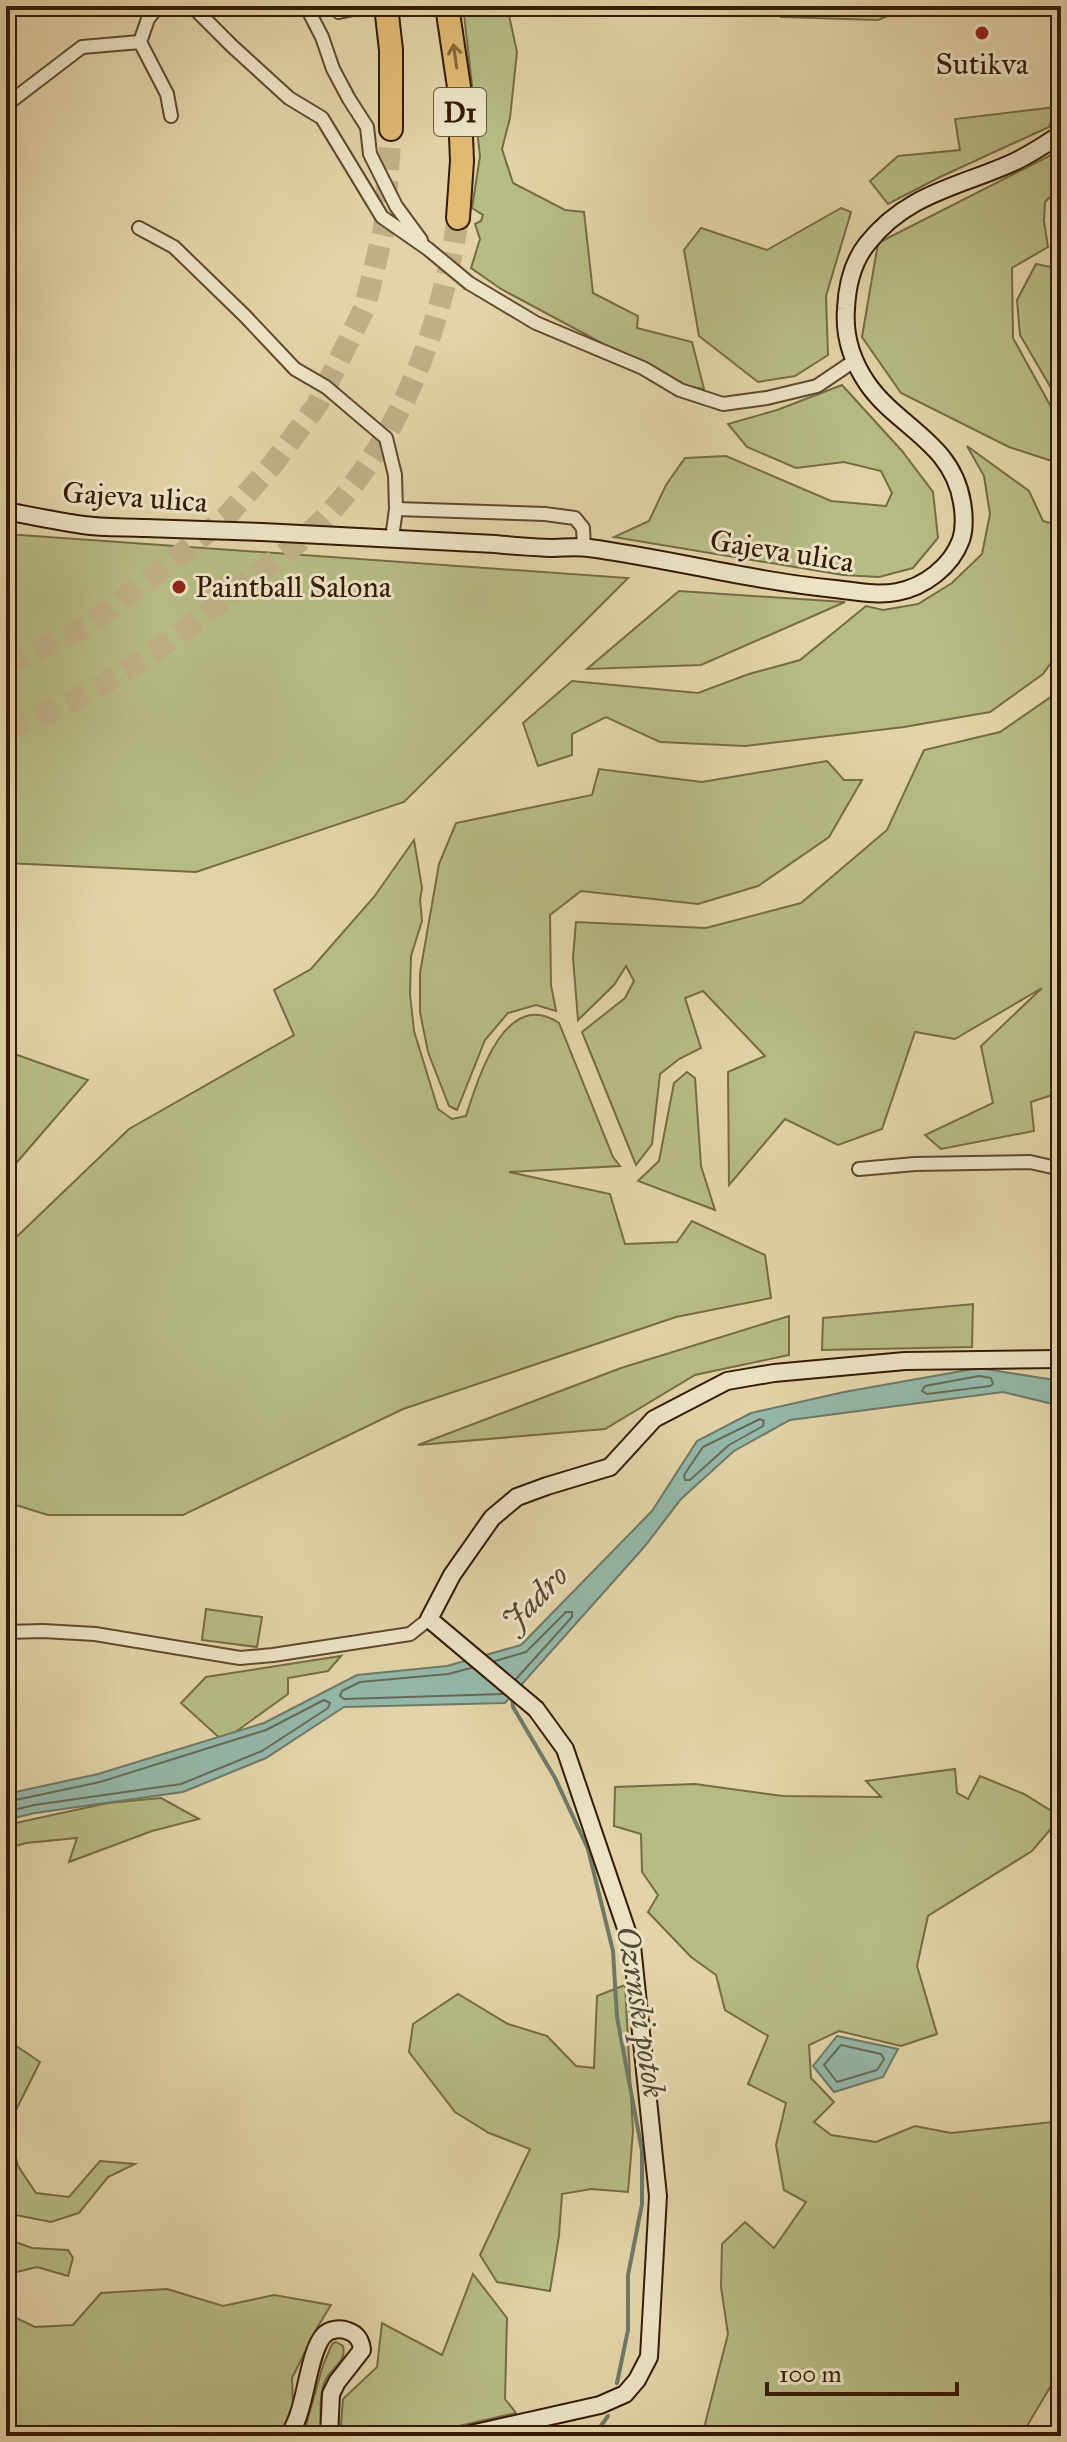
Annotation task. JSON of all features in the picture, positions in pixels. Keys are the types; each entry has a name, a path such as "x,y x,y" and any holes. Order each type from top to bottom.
{"highway":[{"name":"D1","path":"386,6 391,50 391,129"},
{"name":"D1","path":"447,6 460,102 462,161 458,218"}],"street":[{"path":"158,6 148,19 140,42 167,94 171,116"},
{"path":"192,6 289,98 322,118 382,217 469,283 536,323 643,368 680,390 723,404 817,386 854,361"},
{"path":"300,6 322,37"},
{"path":"306,6 322,37 333,69 367,127 370,154 396,206 428,249"},
{"path":"336,6 339,12 353,9 353,6"},
{"path":"6,105 82,47 140,42"},
{"name":"Gajeva ulica","path":"6,511 86,525 546,548 584,547 803,586 873,593 895,593 914,587 948,563 961,540 964,515 961,492 953,473 938,452 884,402 854,361 845,318 852,270 864,247 887,221 904,208 931,194 1013,163 1061,134"},
{"path":"139,228 174,247 295,369 326,387 386,438 395,475 396,509 392,538"},
{"path":"396,509 545,514 575,518 583,528 584,547"},
{"path":"859,1169 915,1164 1030,1162 1061,1169"},
{"path":"6,1632 95,1634 240,1658 410,1634 429,1619 452,1575 492,1518 517,1497 610,1467 654,1419 727,1381 774,1373 905,1361 1061,1359"},
{"path":"429,1619 536,1709 565,1749 632,1946 658,2196 649,2357 637,2380 625,2394 600,2405 462,2436"},
{"path":"289,2436 299,2414 321,2340 325,2333 338,2329 355,2334 362,2344 362,2350 331,2394 329,2436"}],"green space":[{"path":"463,6 507,6 517,52 510,118 502,149 513,183 565,210 584,212 593,293 638,316 637,328 692,342 704,389 680,385 501,289 471,268 480,239 475,224 481,221 483,215 472,208 480,156"},
{"path":"782,6 913,6 878,20 781,17"},
{"path":"1056,107 1049,127 888,204 870,181 898,156 960,150 955,119"},
{"path":"1061,150 1061,186 1045,202 1048,247 1012,268 1013,338 1061,425 1061,464 1009,447 901,393 862,337 878,243"},
{"path":"841,208 851,212 826,296 828,355 795,376 758,382 699,336 684,250 701,228 767,250"},
{"path":"1036,264 1061,269 1061,405 1020,335 1017,300"},
{"path":"842,385 902,451 933,492 938,538 913,568 879,577 843,575 614,537 649,521 666,485 685,458 726,456 831,501 886,506 892,493 881,471 844,462 796,468 747,447 728,424 777,410"},
{"path":"967,446 1029,491 1043,521 1061,526 1061,649 1043,674 990,712 904,727 745,746 660,742 606,717 572,734 572,755 538,766 523,723 572,681 698,693 800,660 866,606 883,610 918,604 952,583 982,554 990,514 984,476"},
{"path":"6,534 628,578 404,802 196,872 6,863"},
{"path":"679,591 845,602 701,665 587,669"},
{"path":"1061,690 1061,1092 1031,1102 1034,1131 941,1149 925,1135 993,1103 981,1046 1042,988 955,1039 915,1032 882,1129 838,1145 785,1119 729,1185 728,1072 765,1056 703,991 685,998 701,1048 679,1059 660,1074 652,1144 636,1165 582,1032 625,998 634,981 626,966 614,985 578,1020 573,958 576,922 706,928 801,903 887,830 924,750 1000,732"},
{"path":"827,761 844,780 862,780 829,837 758,886 698,904 581,891 550,915 551,985 556,1011 536,1005 508,1013 485,1040 457,1110 449,1106 428,1052 420,1012 420,973 439,864 456,823 592,795 599,769 702,782"},
{"path":"414,840 422,888 422,921 411,956 410,994 414,1031 438,1109 452,1119 466,1116 486,1061 509,1027 523,1017 540,1015 559,1023 613,1157 620,1166 509,1172 610,1194 625,1244 677,1242 692,1221 765,1255 771,1298 676,1317 403,1409 183,1515 48,1515 6,1502 6,1247 129,1129 294,1035 274,990 311,969 374,897"},
{"path":"6,1051 88,1080 6,1175"},
{"path":"687,1072 695,1078 701,1166 715,1210 638,1181 659,1161 674,1083"},
{"path":"973,1304 972,1347 822,1350 823,1318"},
{"path":"789,1316 789,1355 695,1375 605,1429 418,1445 621,1368"},
{"path":"206,1609 262,1617 257,1647 202,1640"},
{"path":"341,1656 328,1671 288,1678 288,1694 223,1741 181,1703 206,1677"},
{"path":"955,1769 957,1793 968,1799 980,1776 1024,1794 1061,1817 1032,1851 928,1916 917,1966 937,2034 901,2046 839,2031 809,2045 811,2078 834,2102 814,2122 831,2135 876,2142 915,2126 951,2133 1061,2121 1061,2369 1021,2436 702,2436 728,2334 721,2287 722,2244 745,2222 774,2248 806,2202 784,2190 776,2145 786,2103 748,2084 768,2036 725,2010 716,1975 691,1957 648,1912 658,1895 642,1872 641,1834 614,1826 615,1787 695,1784 783,1796 881,1797 866,1781"},
{"path":"161,1798 199,1819 152,1831 69,1862 77,1838 26,1843 6,1849 6,1825 108,1803"},
{"path":"625,1985 633,2131 628,2192 591,2189 562,2194 550,2291 497,2282 480,2255 530,2149 489,2133 455,2112 409,2052 413,2024 458,1994 508,2024 547,2036 576,2066 594,2068 597,1996"},
{"path":"6,2039 40,2062 8,2126 18,2166 36,2193 69,2197 100,2161 135,2164 108,2177 79,2213 51,2222 16,2215 6,2221"},
{"path":"6,2236 32,2248 68,2250 73,2258 68,2276 37,2267 13,2273 6,2266"},
{"path":"473,2274 507,2318 505,2399 516,2413 455,2427 443,2436 340,2436 343,2399 377,2367 382,2323 442,2355"},
{"path":"167,2289 223,2306 274,2295 331,2305 292,2378 293,2404 281,2436 6,2436 6,2313 35,2327 73,2325 101,2293"},
{"path":"336,2342 343,2346 344,2351 339,2364 323,2385 321,2436 303,2436 323,2365 332,2344"}],"water":[{"name":"Jadro","path":"979,1368 1061,1381 1061,1406 1003,1392 790,1420 734,1451 681,1499 645,1546 505,1703 344,1707 266,1758 183,1792 6,1820 6,1794 98,1774 264,1723 357,1675 447,1666 521,1645 652,1511 697,1441 751,1413 844,1392"},
{"path":"837,2036 898,2049 883,2077 834,2092 813,2066"}],"waterway":[{"name":"Ozrnski potok","path":"512,1696 513,1707 555,1778 588,1849 613,1951 617,2017 642,2151 642,2204 628,2275 628,2330 617,2383"},
{"name":"Ozrnski potok","path":"590,2436 608,2416"}],"tunnel":[{"path":"6,665 86,627 227,516 273,464 317,405 365,307 384,228 391,129"},
{"path":"6,729 77,698 132,666 276,560 324,519 375,453 414,379 441,299 458,218"}],"place":[{"name":"Sutikva","path":"982,33"},
{"name":"Paintball Salona","path":"179,587"}]}
